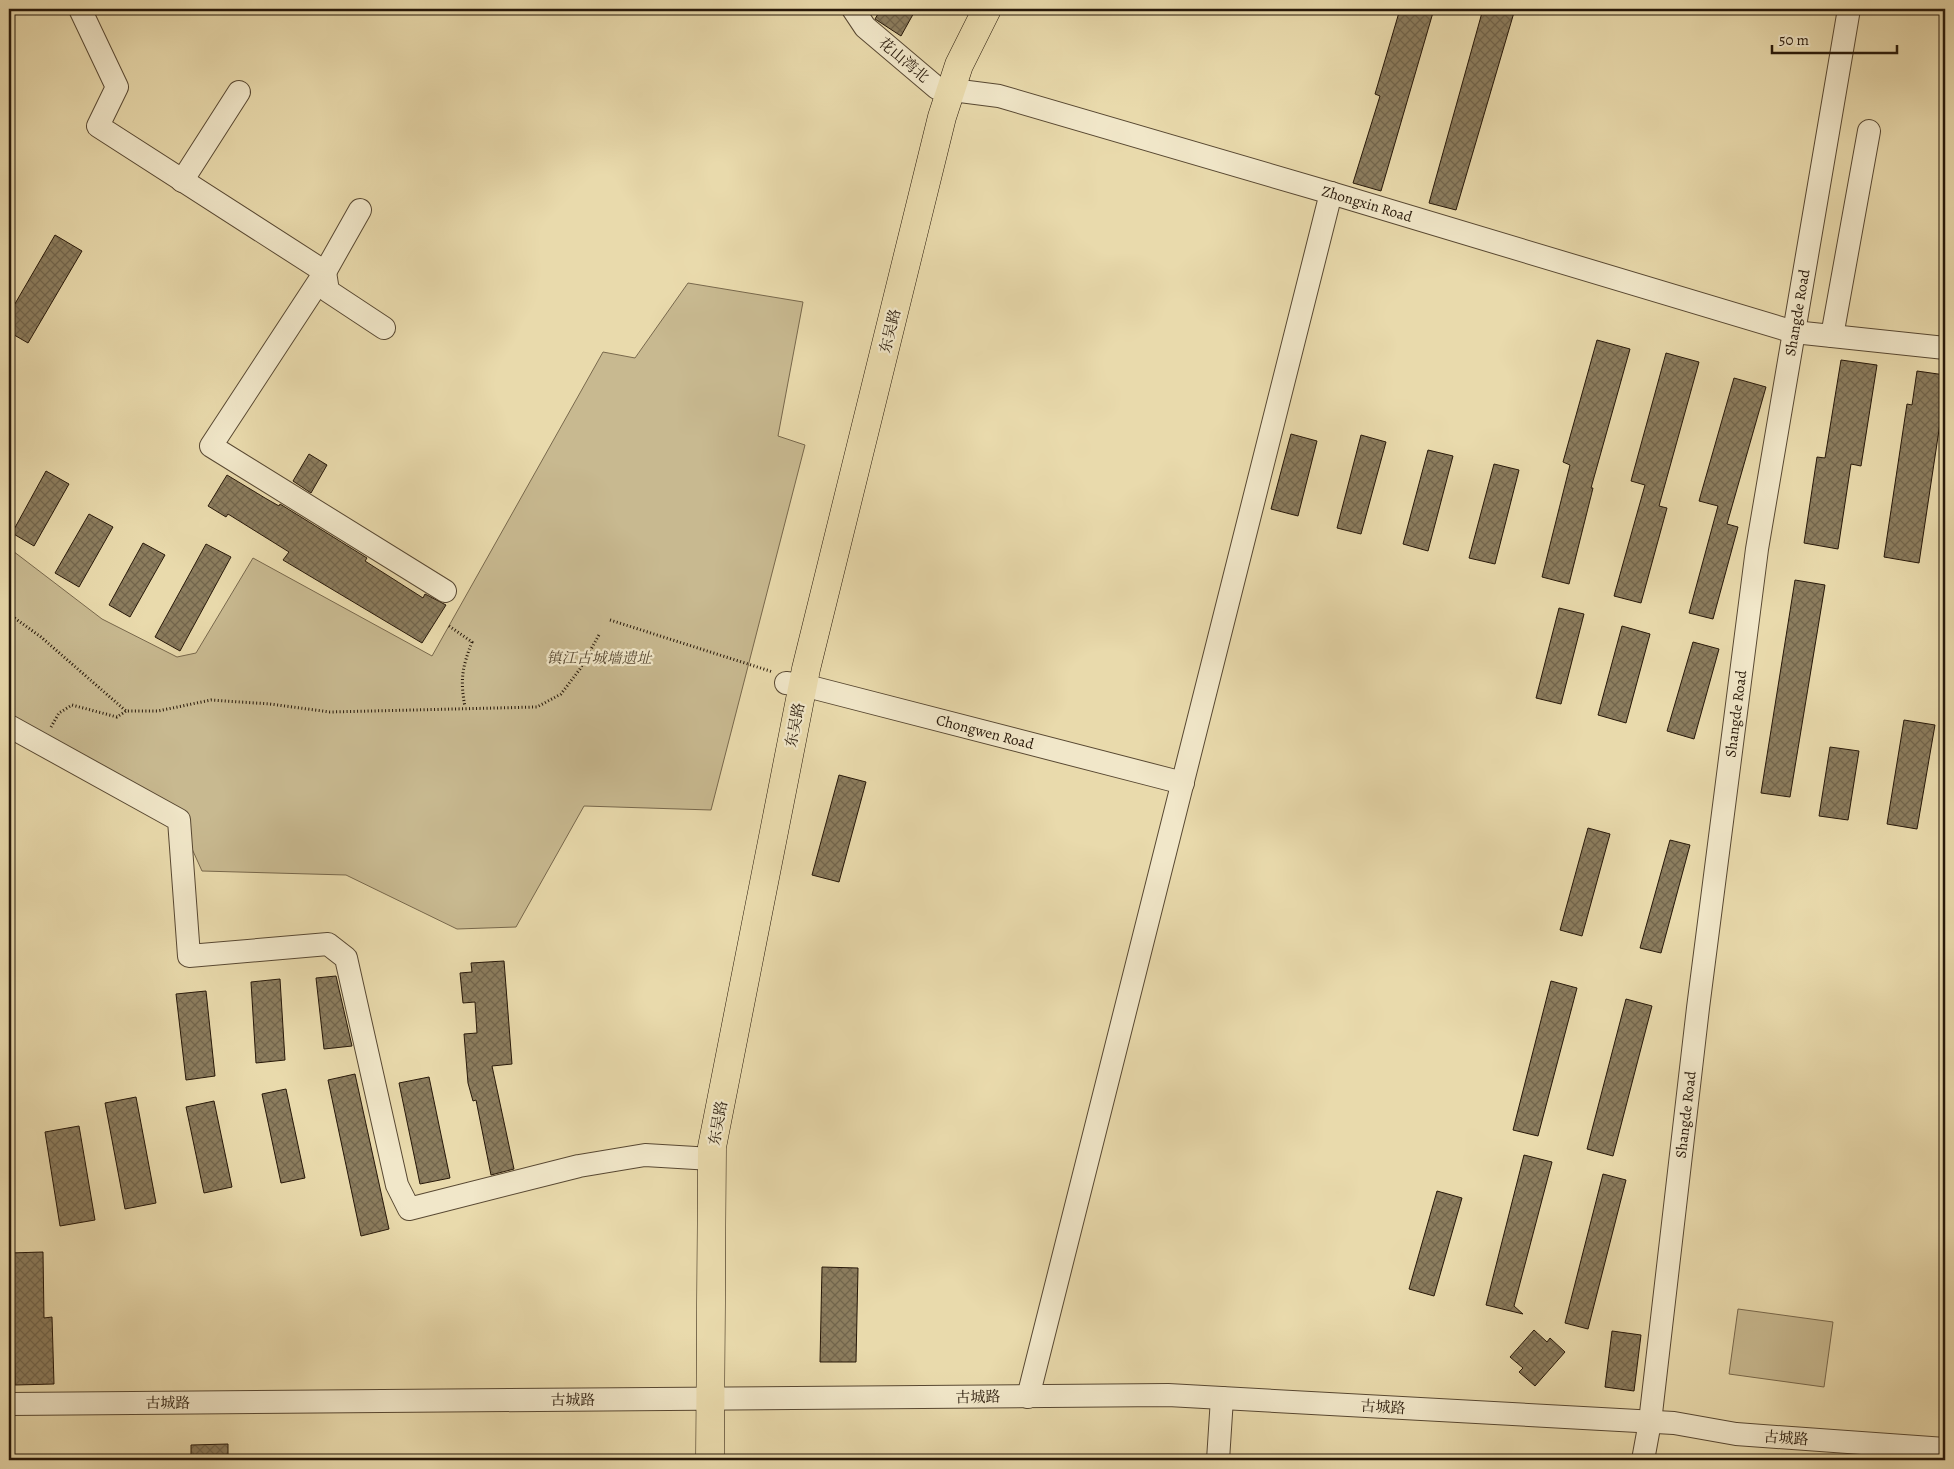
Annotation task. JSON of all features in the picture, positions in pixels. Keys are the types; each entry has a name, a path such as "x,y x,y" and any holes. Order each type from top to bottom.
{"main road":[{"name":"东吴路","path":"944,89 946,60 972,9"},
{"name":"东吴路","path":"696,1460 703,1400 705,1158 699,1146 792,681 928,114 959,65 987,9"},
{"name":"东吴路","path":"703,1400 710,1460"}],"street":[{"path":"80,9 117,87 98,126 325,272 328,291 384,328"},
{"name":"花山湾北","path":"853,9 865,26 944,89"},
{"name":"Shangde Road","path":"1642,1460 1650,1422 1697,1018 1757,549 1849,9"},
{"name":"Zhongxin Road","path":"944,89 999,96 1794,332 1945,348"},
{"path":"182,181 239,92"},
{"path":"1832,336 1869,131"},
{"path":"1028,1397 1331,193"},
{"path":"360,210 325,272 211,446 445,591"},
{"name":"Chongwen Road","path":"792,681 1183,783"},
{"path":"9,726 180,820 189,956 328,944 346,958 397,1185 409,1209 579,1166 645,1155 705,1158"},
{"name":"古城路","path":"9,1404 1168,1395 1650,1422 1736,1434 1945,1449"},
{"path":"1218,1460 1222,1398"}],"path":[{"path":"9,614 41,637 126,711"},
{"path":"610,620 792,681"},
{"path":"449,626 472,642 463,664 460,683 465,708"},
{"path":"41,744 59,713 72,705 117,716 126,711 158,711 211,700 270,704 330,712 537,706 560,694 580,669 600,633"}],"green space":[{"name":"镇江古城墙遗址","path":"688,283 803,302 778,436 805,445 711,810 584,806 516,927 457,929 346,875 202,871 179,820 9,726 9,548 102,619 177,657 196,653 253,558 432,656 603,352 635,358"},
{"path":"1738,1309 1833,1322 1824,1387 1729,1374"}],"building":[{"path":"881,9 916,9 901,36 875,19"},
{"path":"1400,9 1434,9 1381,191 1353,183 1380,96 1375,94"},
{"path":"1483,9 1515,9 1456,210 1429,203"},
{"path":"55,235 82,251 28,343 9,332 9,314"},
{"path":"1597,340 1630,349 1591,488 1593,488 1569,584 1542,577 1570,465 1563,462"},
{"path":"1666,353 1699,362 1659,506 1667,508 1641,603 1614,596 1645,485 1631,481"},
{"path":"1841,360 1877,365 1861,466 1851,464 1838,549 1804,543 1817,457 1825,458"},
{"path":"1917,371 1945,375 1945,411 1942,410 1919,563 1884,557 1907,404 1912,405"},
{"path":"1734,378 1766,387 1727,524 1738,527 1713,619 1689,613 1718,506 1699,501"},
{"path":"1291,434 1317,441 1298,516 1271,509"},
{"path":"1361,435 1386,442 1361,534 1337,528"},
{"path":"1428,450 1453,456 1428,551 1403,544"},
{"path":"309,454 327,465 311,493 293,481"},
{"path":"1494,464 1519,470 1495,564 1469,558"},
{"path":"46,471 69,484 34,546 12,533"},
{"path":"227,475 279,506 280,504 367,558 365,561 423,598 425,594 446,605 422,643 283,560 289,552 228,514 226,517 208,506"},
{"path":"89,514 113,527 79,587 55,573"},
{"path":"143,543 165,555 130,617 109,605"},
{"path":"206,544 231,557 180,651 155,637"},
{"path":"1795,580 1825,585 1790,797 1761,793"},
{"path":"1559,608 1584,614 1561,704 1536,698"},
{"path":"1622,626 1650,634 1626,723 1598,715"},
{"path":"1693,642 1719,649 1694,739 1667,731"},
{"path":"1904,720 1935,725 1917,829 1887,824"},
{"path":"1830,747 1859,751 1848,820 1819,816"},
{"path":"839,775 866,782 839,882 812,875"},
{"path":"1588,828 1610,834 1582,936 1560,930"},
{"path":"1670,840 1690,845 1661,953 1640,948"},
{"path":"504,961 512,1064 492,1066 514,1169 491,1175 476,1100 473,1101 468,1083 464,1034 477,1033 475,1002 463,1003 460,973 472,972 471,963"},
{"path":"336,976 352,1046 324,1049 316,978"},
{"path":"280,979 285,1060 256,1063 251,982"},
{"path":"1551,981 1577,988 1538,1136 1513,1130"},
{"path":"206,991 215,1076 186,1080 176,994"},
{"path":"1626,999 1652,1006 1613,1156 1587,1149"},
{"path":"355,1074 389,1229 361,1236 328,1080"},
{"path":"429,1077 450,1178 420,1184 399,1083"},
{"path":"286,1089 305,1178 281,1183 262,1094"},
{"path":"136,1097 156,1203 125,1209 105,1103"},
{"path":"214,1101 232,1187 204,1193 186,1107"},
{"path":"79,1126 95,1220 60,1226 45,1132"},
{"path":"1524,1155 1552,1162 1514,1306 1523,1314 1486,1305"},
{"path":"1603,1174 1626,1180 1588,1329 1565,1323"},
{"path":"1437,1191 1462,1198 1434,1296 1409,1289"},
{"path":"43,1252 44,1318 52,1317 54,1384 15,1385 14,1320 9,1320 9,1253"},
{"path":"822,1267 858,1268 856,1362 820,1362"},
{"path":"1534,1330 1547,1342 1550,1338 1565,1352 1535,1386 1519,1372 1523,1368 1510,1357"},
{"path":"1612,1331 1641,1335 1634,1391 1605,1387"},
{"path":"228,1444 228,1460 191,1460 191,1445"}]}
